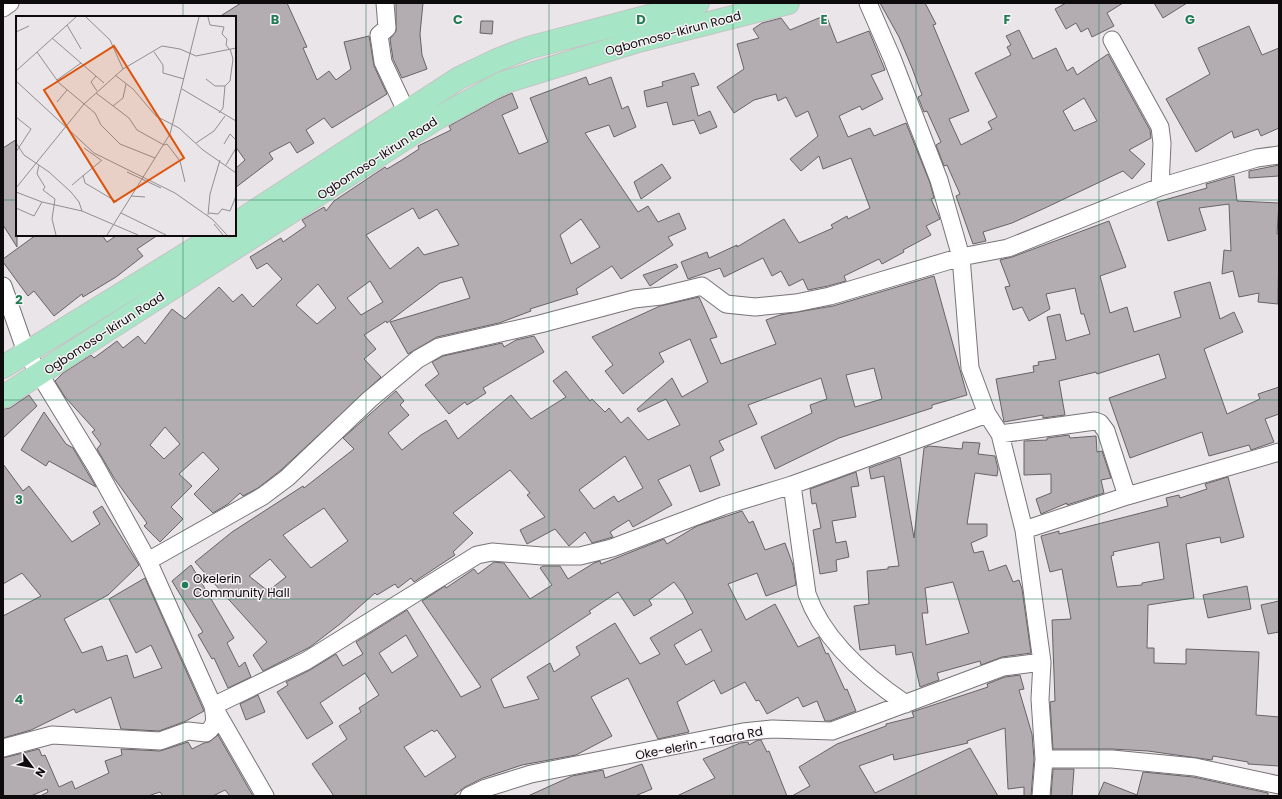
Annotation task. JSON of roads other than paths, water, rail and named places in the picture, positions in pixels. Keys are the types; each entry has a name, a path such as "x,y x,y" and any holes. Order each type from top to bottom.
{"main road":[{"name":"Ogbomoso-Ikirun Road","path":"236,223 406,111 459,78 516,53 698,3"},
{"name":"Ogbomoso-Ikirun Road","path":"3,397 434,120 502,83 638,41 788,3"},
{"name":"Ogbomoso-Ikirun Road","path":"3,367 215,236"}],"street":[{"path":"3,8 10,3"},
{"path":"385,3 387,28 379,35 383,62 406,111"},
{"path":"868,3 892,58 939,180 961,257 970,368 987,414 1000,434 1024,530 1042,662 1040,699 1044,759 1041,796"},
{"path":"1112,40 1160,127 1162,143 1160,186"},
{"path":"148,561 263,496 287,478 376,394 418,359 440,347 540,324 634,299 661,296 702,286 726,304 755,307 796,303 830,296 961,257 1008,248 1160,186 1257,158 1279,155"},
{"path":"3,286 26,352 94,465 148,561 213,706 265,796"},
{"path":"213,706 306,661 477,555 492,552 542,556 580,556 640,539 723,506 792,485 987,414"},
{"path":"1000,434 1095,421 1106,431 1127,496"},
{"path":"1024,530 1127,496 1279,452"},
{"path":"792,485 807,594 812,608 827,633 866,673 906,704"},
{"name":"Oke-elerin - Taara Rd","path":"469,796 486,788 531,774 743,732 772,729 832,731 1003,667 1042,662"},
{"path":"3,748 52,735 160,742 188,731 206,733 213,728 215,719 213,706"},
{"path":"1044,759 1112,759 1195,767 1279,785"}],"place":[{"name":"Okelerin Community Hall","path":"185,585"}]}
